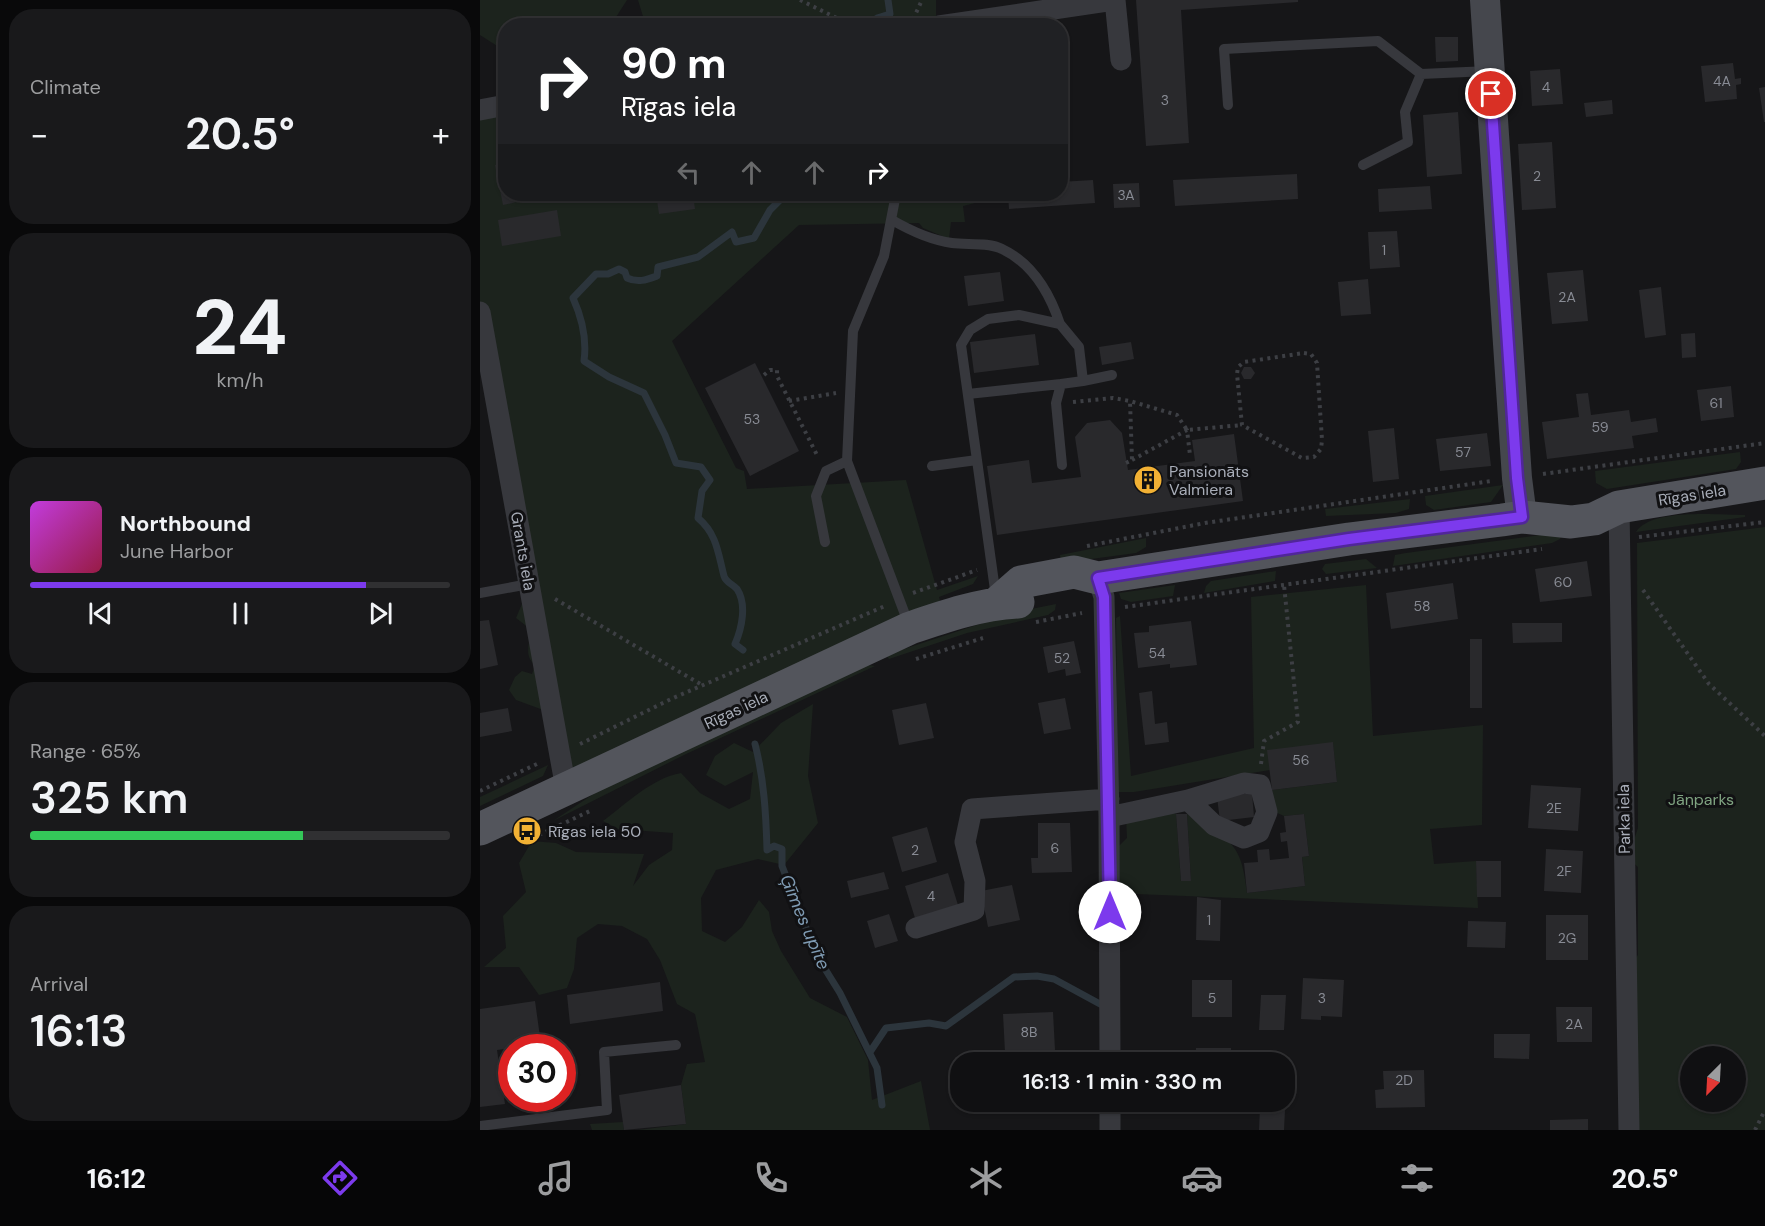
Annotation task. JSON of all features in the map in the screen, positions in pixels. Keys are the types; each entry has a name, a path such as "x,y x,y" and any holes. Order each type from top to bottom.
{"main road":[{"name":"Rīgas iela","path":"480,829 566,789 900,616 996,619 1021,582 1074,572 1098,578 1358,537 1522,517 1571,522 1594,519 1619,507 1765,483"}],"street":[{"path":"993,18 1114,0 1121,60"},
{"path":"1485,0 1517,478 1522,517"},
{"path":"480,110 498,107"},
{"name":"Grants iela","path":"480,312 566,789"},
{"name":"Parka iela","path":"1619,507 1629,1130"},
{"path":"1098,578 1104,597 1109,808 1110,1052"},
{"path":"916,927 974,910 975,881 964,842 972,809 1109,808 1188,800 1244,783 1260,785 1267,812 1259,832 1244,838 1214,825 1188,800"},
{"path":"1110,1112 1110,1130"}],"lane":[{"path":"1228,105 1224,48 1378,41 1421,74 1489,71"},
{"path":"1363,165 1407,142 1406,112 1421,74"},
{"path":"895,201 884,256 853,332 847,461 900,616"},
{"path":"892,220 914,232 950,243 1001,248 1032,271 1053,304 1060,324 1079,347 1083,381"},
{"path":"996,619 961,345 970,330 988,319 1019,315 1060,324"},
{"path":"968,394 1061,384 1112,375"},
{"path":"1061,384 1056,403 1062,465"},
{"path":"932,466 977,460"},
{"path":"825,542 816,496 826,471 847,461"},
{"path":"480,593 529,584"},
{"path":"480,1126 607,1110 604,1052 676,1045"}],"path":[{"path":"800,0 837,18"},
{"path":"914,18 922,0"},
{"path":"1126,463 1187,430 1242,425 1302,459 1314,457 1321,448 1322,440 1317,363 1311,354 1304,353 1244,362 1238,367 1242,425"},
{"path":"764,375 766,372 777,370 789,401 826,471"},
{"path":"789,401 850,390"},
{"path":"1056,403 1113,398 1177,415 1187,430 1190,455"},
{"path":"1130,401 1132,460"},
{"path":"1541,474 1765,443"},
{"path":"1084,546 1205,523 1502,480"},
{"path":"1637,538 1765,522"},
{"path":"1125,607 1550,548"},
{"path":"1619,557 1709,684 1765,736"},
{"path":"913,593 976,570"},
{"path":"1260,785 1263,741 1298,722 1284,585"},
{"path":"555,599 702,685"},
{"path":"1028,623 1088,612"},
{"path":"581,744 702,685 900,616"},
{"path":"905,662 996,619"},
{"path":"480,791 539,763"},
{"path":"530,839 597,807"},
{"path":"1755,1130 1765,1110"}],"green space":[{"path":"480,0 627,0 615,18 498,18 498,47 480,35"},
{"path":"638,0 936,0 936,18 643,18"},
{"path":"498,106 498,201 975,201 963,206 965,222 951,222 949,239 923,228 919,223 799,225 672,341 736,468 744,471 747,489 906,480 937,590 978,576 973,584 939,597 944,616 566,789 546,711 516,700 509,690 515,677 522,671 532,674 535,665 528,652 529,628 516,618 524,599 480,312 480,110"},
{"path":"1740,452 1741,462 1736,469 1607,489 1596,483 1595,471"},
{"path":"1503,485 1491,502 1434,510 1426,505 1425,496"},
{"path":"1410,499 1409,509 1396,513 1326,516 1325,509"},
{"path":"1745,515 1745,517 1636,532 1644,524 1670,516"},
{"name":"Jāņparks","path":"1765,527 1765,1130 1639,1130 1636,1048 1624,971 1638,955 1638,867 1628,858 1638,828 1637,543"},
{"path":"1563,532 1560,539 1552,543 1393,566 1395,555"},
{"path":"1146,538 1146,547 1136,553 1061,563 1060,555"},
{"path":"1366,559 1377,568 1326,574 1322,569 1325,564"},
{"path":"1276,571 1275,581 1204,593 1211,581"},
{"path":"1175,585 1173,596 1131,602 1121,599 1119,593"},
{"path":"1366,585 1373,736 1483,725 1482,825 1430,829 1434,864 1476,861 1478,908 1136,894 1120,889 1119,846 1127,838 1126,817 1172,813 1176,814 1181,881 1191,881 1187,814 1231,844 1241,862 1247,893 1305,886 1302,857 1309,856 1304,814 1284,816 1275,812 1272,790 1337,782 1333,743 1270,770 1134,792 1118,792 1116,618 1120,616 1131,776 1254,748 1251,597"},
{"path":"1056,604 1055,610 1048,615 967,633 889,659 886,655 1016,612"},
{"path":"868,665 875,666 684,755 553,821 607,785"},
{"path":"813,704 808,776 818,823 784,865 758,859 716,870 701,898 702,931 725,942 742,927 759,900 769,912 772,931 781,951 810,998 847,1017 868,1060 872,1100 921,1081 930,1130 638,1130 686,1124 681,1085 687,1064 705,1062 695,1014 677,1004 660,960 647,939 622,926 598,924 577,938 574,969 567,988 539,995 519,967 484,967 506,948 503,916 526,892 519,863 532,841 556,843 576,852 644,854 633,886 649,865 672,850 673,833 618,829 603,821 650,786 681,773 700,793 729,809 750,799 753,772 725,786 706,775 715,756 734,743 753,752 781,723"},
{"path":"548,765 543,776 480,806 480,797"},
{"path":"623,1122 624,1130 592,1130 590,1124"}],"building":[{"path":"1136,0 1298,0 1298,2 1181,10 1189,143 1146,146"},
{"path":"1435,37 1458,37 1458,61 1436,62"},
{"path":"1733,63 1735,79 1741,78 1741,84 1736,85 1737,99 1705,102 1701,66"},
{"path":"1560,69 1563,104 1532,106 1530,71"},
{"path":"1765,87 1765,122 1764,122 1759,88"},
{"path":"1612,100 1613,114 1586,117 1584,103"},
{"path":"1458,112 1462,174 1427,177 1423,115"},
{"path":"1552,142 1556,208 1522,210 1518,144"},
{"path":"498,164 498,180 495,165"},
{"path":"1297,174 1298,199 1175,206 1173,180"},
{"path":"1093,180 1095,203 1009,209 1008,201 1068,201 1068,182"},
{"path":"1139,183 1140,207 1114,208 1113,184"},
{"path":"1430,186 1432,209 1379,212 1378,189"},
{"path":"502,201 521,201 503,205"},
{"path":"657,201 694,201 695,209 659,214"},
{"path":"557,210 561,236 502,246 498,220"},
{"path":"1397,231 1400,267 1370,269 1368,232"},
{"path":"1583,270 1588,321 1552,324 1547,273"},
{"path":"1000,272 1004,301 968,306 964,276"},
{"path":"1368,279 1371,314 1341,316 1338,282"},
{"path":"1661,287 1666,335 1645,338 1639,290"},
{"path":"1695,333 1696,357 1682,358 1681,334"},
{"path":"1035,334 1039,365 974,373 970,342"},
{"path":"1131,342 1134,359 1102,365 1099,347"},
{"path":"755,363 799,451 750,476 705,388"},
{"path":"1244,367 1251,367 1255,373 1251,379 1244,379 1241,373"},
{"path":"1731,386 1734,417 1701,421 1697,390"},
{"path":"1588,393 1591,415 1629,410 1631,422 1656,418 1658,432 1632,436 1634,448 1547,459 1542,422 1579,417 1576,394"},
{"name":"Pansionāts Valmiera","path":"1110,420 1122,433 1128,470 1195,461 1192,440 1234,434 1243,501 997,535 987,466 1029,460 1032,483 1081,477 1075,437 1087,423"},
{"path":"1394,428 1399,479 1373,482 1368,431"},
{"path":"1487,433 1491,466 1440,471 1436,439"},
{"path":"1587,561 1592,596 1540,602 1535,569"},
{"path":"1453,583 1458,619 1391,629 1386,593"},
{"path":"489,620 498,665 480,669 480,621"},
{"path":"1191,621 1197,665 1170,668 1170,664 1138,668 1134,633 1149,632 1149,626"},
{"path":"1512,623 1562,623 1562,642 1513,643"},
{"path":"1470,639 1482,639 1482,708 1470,708"},
{"path":"1074,641 1081,673 1066,676 1065,669 1048,673 1043,647"},
{"path":"1152,691 1155,724 1167,722 1169,742 1145,745 1139,693"},
{"path":"1065,698 1071,729 1044,734 1038,703"},
{"path":"926,703 934,738 899,745 892,710"},
{"path":"508,708 512,731 480,737 480,713"},
{"path":"1333,742 1337,782 1272,790 1267,750"},
{"path":"1531,785 1581,788 1578,831 1528,828"},
{"path":"1252,793 1254,817 1220,821 1217,797"},
{"path":"1176,814 1187,814 1191,881 1181,881"},
{"path":"1304,814 1309,856 1302,857 1305,886 1247,893 1244,863 1258,862 1257,850 1269,849 1270,860 1289,858 1287,841 1281,842 1280,833 1286,832 1284,816"},
{"path":"1038,823 1070,823 1072,872 1032,873 1031,858 1038,858"},
{"path":"927,827 937,862 902,872 892,837"},
{"path":"1546,849 1583,851 1581,893 1544,891"},
{"path":"1476,861 1501,861 1501,897 1477,897"},
{"path":"884,872 889,889 851,898 847,881"},
{"path":"948,873 958,905 915,918 905,886"},
{"path":"1012,885 1020,920 988,927 981,891"},
{"path":"1197,897 1221,900 1220,941 1196,940"},
{"path":"889,914 898,941 875,948 867,921"},
{"path":"1546,915 1588,915 1588,960 1546,960"},
{"path":"1468,921 1506,922 1505,948 1467,947"},
{"path":"1303,978 1344,980 1342,1017 1321,1016 1321,1020 1301,1019"},
{"path":"1192,980 1232,980 1232,1017 1192,1017"},
{"path":"660,982 663,1011 570,1024 567,995"},
{"path":"1261,995 1286,995 1284,1030 1259,1030"},
{"path":"535,1001 540,1034 498,1034 498,1105 480,1107 480,1009"},
{"path":"1556,1007 1592,1007 1592,1042 1557,1042"},
{"path":"1053,1012 1055,1050 1005,1052 1003,1014"},
{"path":"1494,1034 1530,1034 1529,1059 1494,1058"},
{"path":"1196,1048 1231,1048 1231,1052 1196,1052"},
{"path":"1424,1070 1425,1107 1376,1108 1375,1090 1384,1089 1383,1071"},
{"path":"681,1085 686,1124 624,1130 619,1095"},
{"path":"1260,1112 1285,1112 1284,1130 1259,1130"},
{"path":"1588,1119 1588,1130 1550,1130 1550,1120"}],"waterway":[{"name":"Ģīmes upīte","path":"877,18 890,14 888,0"},
{"name":"Ģīmes upīte","path":"743,650 735,644 740,631 743,609 740,595 725,578 713,537 698,518 702,491 710,480 701,467 676,463 644,393 609,377 584,361 583,329 573,298 596,274 608,274 619,269 625,272 627,278 638,281 646,280 657,276 658,267 698,257 732,232 736,242 754,238 770,210 779,201"},
{"name":"Ģīmes upīte","path":"755,744 761,770 767,850 774,846 782,849 782,866 817,956 840,993 877,1068 882,1105"},
{"path":"870,1052 886,1028 929,1023 946,1026 1014,977 1037,976 1054,979 1100,1004"}],"place":[{"name":"Pansionāts Valmiera","path":"1148,480"},
{"name":"Rīgas iela 50","path":"527,831"}],"route":[{"path":"1110,912 1104,597 1098,578 1230,556 1522,517 1518,494 1491,94"}]}
